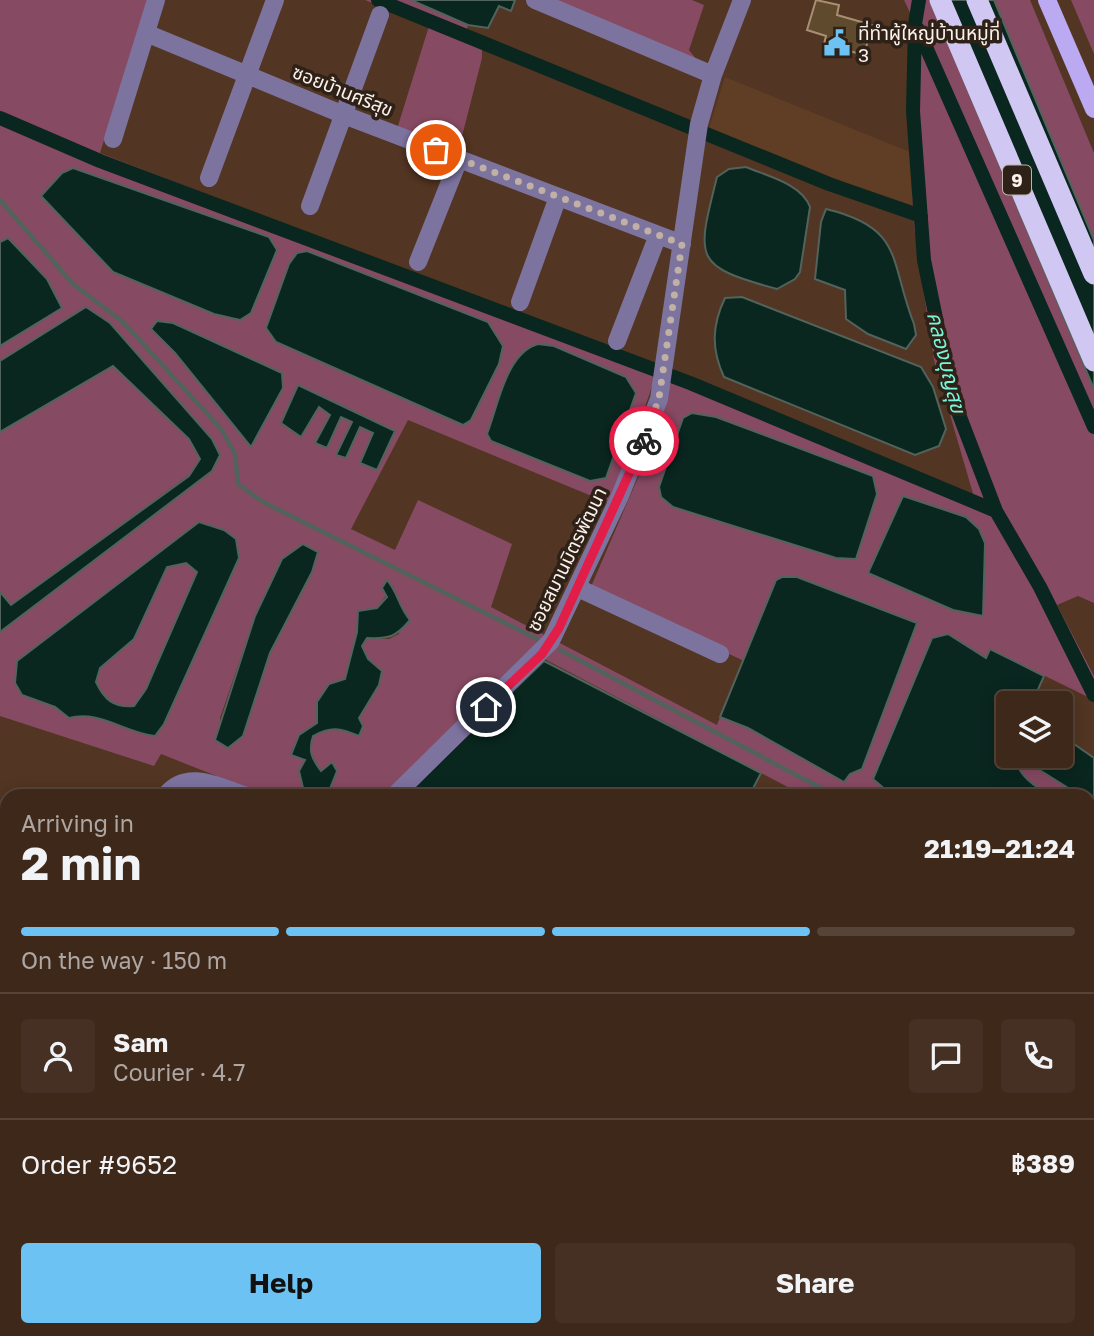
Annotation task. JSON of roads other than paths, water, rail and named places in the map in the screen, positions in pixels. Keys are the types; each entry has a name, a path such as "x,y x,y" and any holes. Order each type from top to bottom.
{"highway":[{"name":"9","path":"940,0 1094,361"},
{"name":"9","path":"977,0 1094,274"}],"main road":[{"path":"1047,0 1094,109"}],"street":[{"path":"113,139 156,0"},
{"path":"209,178 275,0"},
{"path":"535,0 713,75"},
{"name":"ซอยสมานมิตรพัฒนา","path":"401,789 542,654 559,628 625,484 659,398 698,130 713,75 742,0"},
{"path":"310,206 380,15"},
{"name":"ซอยบ้านศรีสุข","path":"146,33 344,115 682,244"},
{"path":"418,262 459,159"},
{"path":"520,302 558,197"},
{"path":"617,341 659,235"},
{"path":"578,588 720,654"},
{"path":"173,789 181,782 192,779 224,789"}],"water":[{"path":"411,0 515,0 511,11 499,6 488,28 468,25"},
{"path":"930,0 994,0 1094,240 1094,389"},
{"path":"746,167 800,192 810,207 800,272 795,279 777,289 729,273 708,256 705,243 706,226 717,177 729,169"},
{"path":"73,168 269,237 277,250 251,313 240,320 214,314 113,272 41,196 62,173"},
{"path":"826,209 870,226 882,237 890,250 916,335 906,349 868,334 846,319 845,290 815,279 821,222"},
{"path":"8,238 47,279 62,308 0,346 0,242"},
{"path":"307,251 488,322 503,346 499,364 471,420 463,425 276,342 266,328 289,264 297,253"},
{"path":"742,297 921,367 933,387 946,429 939,446 915,455 724,377 715,347 718,318 725,298"},
{"path":"86,307 110,323 212,439 220,455 212,471 0,632 0,592 11,605 189,476 200,459 189,439 113,366 0,432 0,361"},
{"path":"157,321 173,323 282,373 283,388 251,447 175,353 151,329"},
{"path":"538,344 554,346 626,377 636,393 606,478 590,481 491,441 487,434 511,369 527,349"},
{"path":"298,385 395,431 377,470 360,463 373,433 360,427 346,458 336,455 352,422 341,417 327,448 315,443 330,415 319,407 301,437 281,423"},
{"path":"692,413 716,417 873,476 877,494 856,559 836,558 673,507 661,497 659,487 683,418"},
{"path":"903,496 966,517 979,529 985,543 983,616 953,610 868,573"},
{"path":"199,522 224,530 236,539 239,558 164,724 155,736 102,719 80,716 69,718 55,707 22,695 15,683 17,661","holes":["186,563 197,572 146,689 134,706 110,701 96,682 100,668 134,639 167,567"]},
{"path":"303,544 318,552 312,572 270,653 243,736 228,748 215,740 255,616 282,559"},
{"path":"782,577 797,577 917,623 862,769 850,774 844,782 748,728 720,717 776,580"},
{"path":"387,580 410,620 396,633 387,637 367,638 362,646 368,659 382,671 379,685 359,718 363,726 359,736 336,729 313,736 311,751 318,767 321,771 332,762 337,771 330,789 303,789 299,771 305,760 291,755 299,735 317,723 317,702 329,684 345,679 357,632 358,611 377,608 387,597 382,588"},
{"path":"948,634 986,658 990,649 1044,676 1037,691 996,691 996,768 1018,768 1041,789 885,789 873,779 932,638"},
{"path":"544,661 761,773 753,789 411,789"},
{"path":"1073,743 1094,758 1094,789 1070,789 1036,768 1073,768"}],"waterway":[{"path":"378,0 829,184 921,216"},
{"name":"คลองบุญสุข","path":"919,0 915,24 913,111 924,260 952,396 996,511 1040,587 1094,695"},
{"path":"918,29 1094,427"},
{"path":"0,118 100,161 690,383 996,511"},
{"path":"0,200 73,284 123,322 222,430 235,454 238,484 263,502 537,639"},
{"path":"560,650 823,789"}],"place":[{"name":"ที่ทำผู้ใหญ่บ้านหมู่ที่ 3","path":"837,43"}]}
